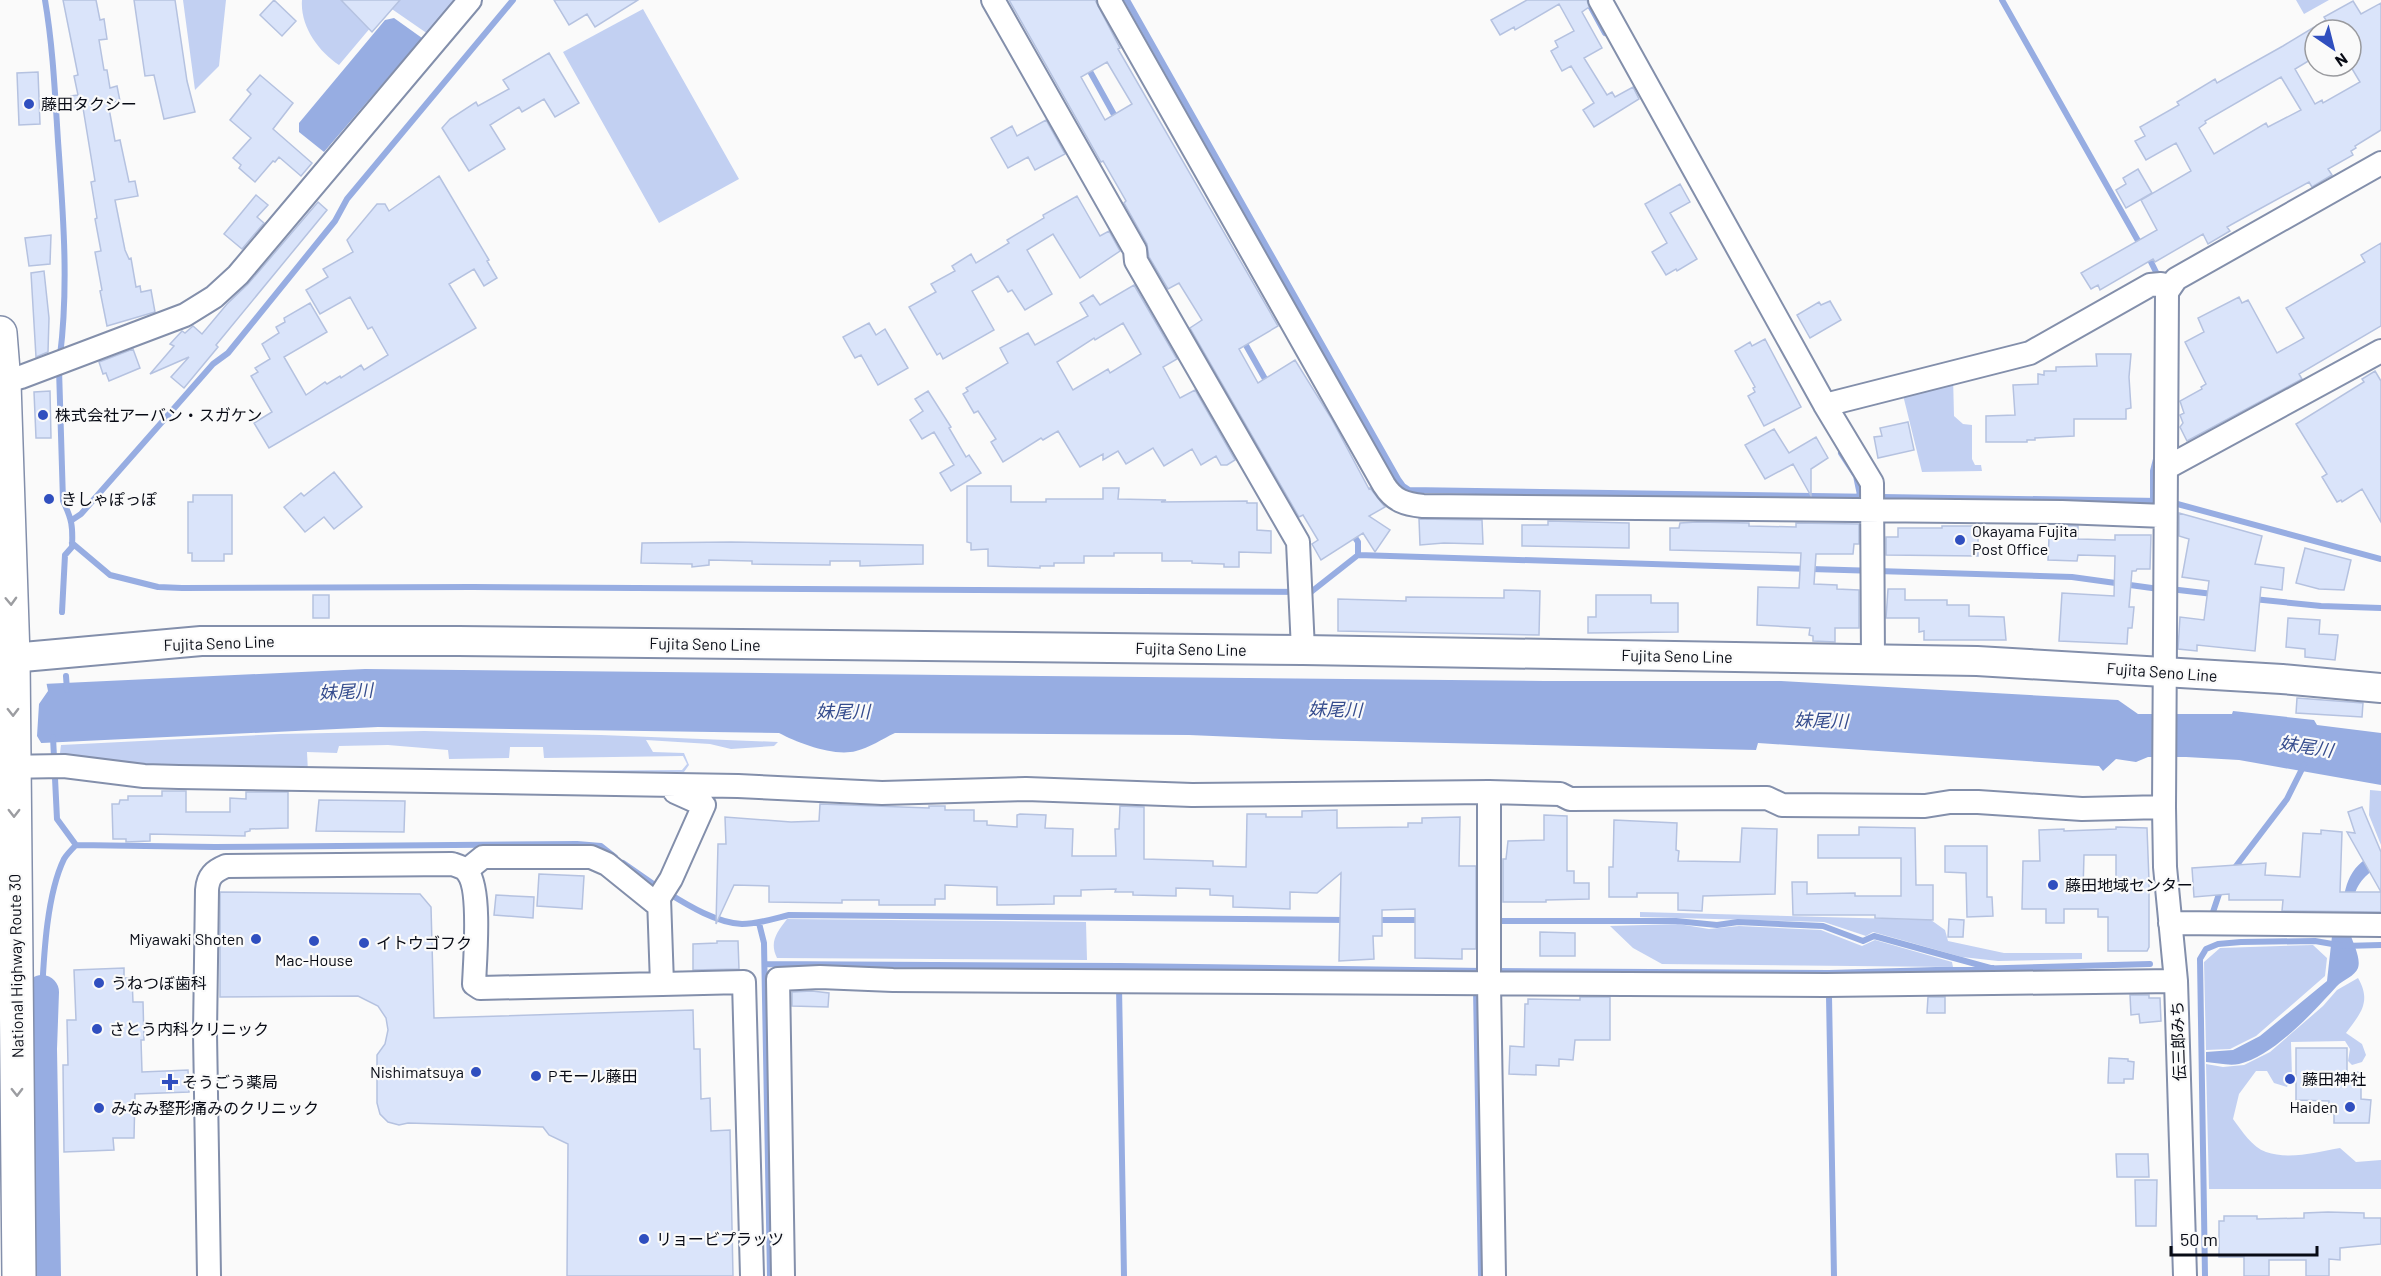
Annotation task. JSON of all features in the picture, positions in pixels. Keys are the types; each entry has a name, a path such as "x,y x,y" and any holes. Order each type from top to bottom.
{"highway":[{"name":"National Highway Route 30","path":"0,333 9,662 19,1276"}],"main road":[{"name":"Fujita Seno Line","path":"9,662 201,641 446,641 1304,650 1977,661 2381,688"}],"street":[{"path":"2,383 185,315 214,297 238,275 470,0"},
{"path":"993,0 1135,250 1136,261 1298,542 1304,650"},
{"path":"1109,0 1384,485 1390,495 1397,500 1423,506 1873,500 2062,512 2165,506"},
{"path":"1600,0 1825,405 1870,479 1873,500 1873,659"},
{"path":"1825,405 2030,353 2176,279 2381,163"},
{"name":"伝三郎みち","path":"2161,285 2167,292 2165,867 2176,981 2185,1276"},
{"path":"2166,468 2381,351"},
{"path":"9,763 167,777 738,786 882,793 1026,789 1192,795 1489,792 1560,794 1570,799 1767,798 1782,805 1925,806 1950,802 1978,802 2082,809 2164,807"},
{"path":"671,785 675,792 704,805"},
{"path":"662,984 663,894 704,805 738,786"},
{"path":"1489,792 1491,921 1484,978 1494,1276"},
{"path":"467,870 483,857 591,858 663,894"},
{"path":"209,1276 207,882 211,875 226,866 453,864 467,870 472,880 475,897 474,984 480,988 762,982 820,977 893,980 1119,981 1484,978 1826,985 2176,981"},
{"path":"2170,924 2381,925"},
{"path":"752,1276 762,982"},
{"path":"762,982 783,1276"}],"shaded area":[{"path":"183,0 226,0 219,66 195,90"},
{"path":"302,0 357,0 371,27 339,65 324,53 312,37 304,19"},
{"path":"383,0 458,0 428,34 386,5"},
{"path":"2296,0 2329,0 2304,14"},
{"path":"643,9 739,179 659,223 563,52"},
{"path":"1953,376 1954,416 1963,424 1972,425 1972,459 1975,465 1981,465 1982,471 1922,472 1902,391"},
{"path":"424,731 778,742 774,746 731,749 710,744 646,740 653,752 684,753 689,765 684,772 666,772 667,775 688,776 688,779 546,775 161,773 60,753 61,745 280,734","holes":["388,745 448,750 449,759 509,758 510,747 543,747 544,758 683,756 687,764 682,770 308,772 307,752 337,753 339,746"]},
{"path":"2370,790 2381,791 2381,845 2369,815"},
{"path":"1640,912 1931,920 1945,930 1948,941 2004,953 2082,953 2082,959 1998,961 1962,957 1873,932 1866,936 1824,922 1640,917"},
{"path":"787,919 1086,922 1087,960 777,958 774,942 777,933"},
{"path":"1678,924 1709,929 1739,926 1821,930 1862,946 1875,940 1952,962 1953,967 1662,964 1633,948 1610,926"},
{"path":"2313,945 2327,958 2325,976 2256,1036 2230,1049 2206,1050 2204,962 2220,948"},
{"path":"2358,978 2362,986 2364,1001 2360,1014 2346,1033 2362,1044 2366,1055 2362,1062 2352,1065 2348,1061 2350,1049 2345,1041 2291,1042 2292,1077 2287,1087 2274,1083 2267,1071 2256,1071 2239,1094 2233,1119 2252,1143 2266,1152 2294,1155 2340,1148 2356,1162 2381,1160 2381,1189 2209,1189 2206,1064 2223,1067 2244,1065 2270,1052 2323,1006 2337,990"}],"water":[{"path":"394,18 422,38 324,152 299,132 299,123 385,20"},
{"name":"妹尾川","path":"365,669 1544,681 1781,681 2118,700 2138,714 2232,714 2233,711 2314,720 2317,725 2381,733 2381,785 2239,760 2148,757 2136,762 2116,759 2103,771 2099,766 1758,743 1756,750 1309,740 1189,735 895,733 866,748 837,752 816,748 779,733 378,727 0,745 0,686"},
{"path":"2381,851 2381,865 2367,875 2355,894 2355,910 2358,918 2341,916 2344,894 2355,869 2370,856"},
{"path":"2332,936 2351,936 2359,960 2358,968 2354,973 2337,986 2292,1032 2252,1060 2227,1065 2206,1062 2206,1052 2233,1050 2260,1036 2327,981"}],"pier":[{"path":"46,681 48,691 39,704 37,736 43,746 0,748 0,683"}],"building":[{"path":"63,0 96,0 100,20 104,19 107,39 99,40 104,70 107,70 110,88 117,86 120,101 108,103 115,141 120,140 129,182 135,181 138,196 115,200 125,250 129,259 131,258 136,287 140,286 141,292 151,290 155,312 107,326 95,252 101,251 91,182 95,181 83,108 74,109 71,96 78,95 74,76 78,75"},
{"path":"134,0 175,0 187,81 195,112 164,119 154,75 145,76"},
{"path":"274,0 296,21 282,36 260,15"},
{"path":"341,0 400,0 372,32"},
{"path":"554,0 638,0 595,27 587,14 569,25"},
{"path":"1009,0 1095,0 1120,48 1118,49 1278,326 1239,349 1258,383 1295,360 1331,418 1369,489 1385,507 1369,516 1390,530 1375,552 1363,533 1321,560 1312,544 1318,540 1303,515 1299,517 1190,328 1202,320 1179,283 1168,289 1149,257 1147,244 1124,203 1126,201 1103,161 1101,162","holes":["1107,62 1132,104 1105,120 1081,77"]},
{"path":"1527,0 1587,0 1589,7 1582,12 1602,48 1584,58 1607,95 1612,92 1615,97 1633,87 1639,99 1594,127 1583,110 1594,103 1571,66 1562,71 1551,51 1558,47 1555,41 1574,31 1559,4 1515,30 1514,27 1500,35 1491,20"},
{"path":"2353,1 2361,14 2381,3 2381,130 2355,146 2356,148 2351,151 2353,155 2328,169 2332,175 2312,187 2309,182 2254,212 2227,227 2230,231 2208,244 2203,234 2155,262 2153,259 2100,290 2098,285 2091,289 2081,273 2157,230 2141,200 2191,171 2176,143 2146,160 2135,141 2145,136 2140,127 2179,105 2177,102 2215,79 2217,83 2303,34 2303,64 2295,69 2315,104 2322,100 2323,103 2360,82 2358,78 2363,78 2363,18 2325,18","holes":["2281,77 2301,110 2268,127 2266,123 2214,154 2199,128 2206,123 2205,121"]},
{"path":"549,53 579,103 555,117 544,99 522,112 519,107 490,125 505,149 469,171 442,128 450,119 476,102 478,106 509,89 503,80"},
{"name":"藤田タクシー","path":"38,72 40,124 19,125 17,73"},
{"path":"260,75 293,103 273,129 312,163 301,176 279,157 255,182 239,168 241,165 233,158 251,138 230,120 251,94 247,90"},
{"path":"1046,120 1065,154 1035,170 1028,157 1008,168 991,138 1012,126 1017,136"},
{"path":"2138,169 2152,193 2126,208 2116,190 2126,184 2123,178"},
{"path":"439,176 489,260 487,261 497,278 484,286 474,269 449,284 476,328 269,448 254,423 272,412 251,376 258,372 255,368 270,359 262,344 279,333 276,327 285,322 284,318 310,303 327,332 284,357 306,395 325,382 327,384 340,376 341,378 361,365 364,370 388,355 372,327 368,329 350,297 320,314 306,290 328,277 323,269 353,252 347,240 377,204 385,204 389,211"},
{"path":"1680,184 1690,202 1670,213 1697,259 1666,275 1652,252 1667,243 1645,204"},
{"path":"256,195 268,205 257,217 264,223 242,249 224,234"},
{"path":"1077,196 1100,236 1109,231 1120,251 1080,278 1053,234 1027,250 1052,294 1025,310 1012,290 1008,292 998,276 972,291 994,330 943,359 940,353 937,355 909,307 936,292 931,284 955,271 952,266 971,254 976,263 1009,243 1007,240 1044,218 1043,215"},
{"path":"318,202 327,210 216,345 218,347 184,388 171,377 189,357 150,374 174,346 170,344 182,331 185,333 193,326 202,334"},
{"path":"51,235 50,264 29,266 25,238"},
{"path":"2381,243 2381,326 2299,374 2302,379 2187,441 2180,427 2183,423 2180,415 2184,413 2180,401 2202,389 2201,387 2206,384 2185,342 2204,332 2198,318 2239,297 2242,303 2248,300 2277,353 2304,338 2286,308 2365,262 2361,255"},
{"path":"44,271 49,318 48,352 36,357 31,273"},
{"path":"1134,285 1177,359 1163,367 1180,398 1195,390 1235,460 1227,465 1221,465 1216,456 1201,465 1192,449 1164,466 1153,448 1126,464 1118,451 1103,460 1103,454 1080,467 1058,431 1043,440 1041,438 1003,462 991,442 996,439 978,411 974,413 963,394 968,391 966,388 1008,363 1000,348 1028,333 1035,345 1088,316 1080,303 1093,295 1100,305","holes":["1123,323 1141,354 1110,373 1108,369 1073,390 1057,362 1094,338 1095,340"]},
{"path":"1830,301 1841,320 1810,338 1797,315 1819,302 1821,305"},
{"path":"869,323 876,335 885,329 908,368 878,385 861,355 855,358 843,337"},
{"path":"1765,339 1801,407 1764,426 1748,396 1755,392 1753,388 1755,387 1735,351 1750,342 1752,346"},
{"path":"133,349 140,368 109,381 106,373 103,374 99,362"},
{"path":"2096,354 2131,354 2129,377 2131,408 2126,409 2126,419 2074,419 2074,436 2035,438 2027,442 1986,442 1986,416 2015,415 2013,385 2038,384 2038,374 2044,375 2044,371 2056,371 2056,367 2097,366"},
{"path":"2375,371 2381,381 2381,522 2362,489 2342,502 2341,500 2337,502 2322,477 2327,474 2296,424 2364,382 2362,379"},
{"name":"株式会社アーバン・スガケン","path":"50,391 51,438 36,438 34,392"},
{"path":"928,391 951,427 949,428 966,457 969,455 981,473 951,491 940,473 954,465 934,432 922,439 910,420 923,411 915,399"},
{"path":"1908,422 1914,450 1878,458 1874,437 1882,436 1880,428"},
{"path":"1774,429 1789,453 1816,437 1828,458 1811,469 1811,496 1793,464 1765,479 1745,445"},
{"path":"334,472 362,507 334,529 324,517 305,532 284,507 301,493 304,496"},
{"path":"967,486 1011,486 1011,502 1046,502 1046,499 1103,499 1103,488 1119,488 1118,499 1257,503 1257,530 1271,531 1271,553 1239,552 1239,567 1192,563 1192,561 1162,561 1162,553 1114,553 1114,556 1084,556 1084,563 1054,563 1054,566 1040,566 1040,568 988,566 988,549 971,550 971,543 967,542"},
{"path":"193,495 232,495 232,554 224,554 224,561 192,561 192,553 188,553 188,502 193,502"},
{"path":"2179,513 2262,536 2255,564 2284,568 2282,590 2261,587 2255,651 2197,645 2197,651 2178,649 2180,617 2204,620 2209,581 2182,577 2189,539 2179,536"},
{"path":"1419,519 1482,520 1483,544 1420,545"},
{"path":"1548,521 1629,523 1629,548 1522,546 1522,525 1548,525"},
{"path":"1680,523 1796,527 1796,523 1859,524 1859,544 1854,544 1853,554 1816,554 1814,584 1837,585 1837,589 1859,590 1859,628 1835,628 1835,642 1813,641 1813,636 1809,635 1810,628 1757,625 1758,587 1799,588 1801,553 1670,550 1670,528 1679,528"},
{"path":"2056,525 2078,526 2078,539 2115,540 2115,535 2151,535 2150,569 2132,571 2129,607 2134,607 2132,628 2128,628 2127,644 2059,641 2062,593 2114,596 2115,556 2078,555 2077,561 2048,560 2049,538 2055,537"},
{"path":"1942,526 1978,526 1978,556 1886,555 1886,537 1898,537 1898,528 1942,528"},
{"path":"642,543 923,545 923,564 860,566 860,561 830,561 830,565 752,564 752,561 709,560 709,565 692,567 692,564 641,563"},
{"path":"2305,548 2351,560 2344,590 2319,589 2296,583"},
{"path":"1888,589 1905,589 1905,600 1947,600 1947,605 1969,605 1969,616 2004,617 2006,640 1924,640 1924,631 1919,632 1919,618 1886,618"},
{"path":"1504,590 1540,591 1539,635 1338,631 1338,599 1406,601 1406,597 1504,598"},
{"path":"313,595 329,595 329,618 313,618"},
{"path":"1596,595 1651,595 1651,603 1678,603 1678,632 1588,633 1588,617 1596,617"},
{"path":"2288,618 2320,620 2319,634 2338,635 2335,660 2305,657 2305,649 2286,647"},
{"path":"2297,698 2363,703 2362,717 2296,713"},
{"path":"162,791 186,791 186,812 230,812 230,798 246,799 246,792 288,792 288,828 250,829 245,832 245,836 150,834 150,841 126,842 126,839 113,839 112,804 119,804 120,800 128,800 128,796 162,796"},
{"path":"319,800 405,801 404,832 316,831"},
{"path":"820,804 929,808 929,806 945,806 945,810 974,810 974,821 987,821 987,825 1017,827 1017,815 1046,815 1045,828 1073,829 1072,856 1116,856 1115,829 1119,829 1120,806 1144,807 1144,859 1213,861 1213,866 1246,867 1247,814 1266,814 1266,817 1302,817 1302,811 1337,810 1337,828 1408,827 1408,823 1422,823 1422,818 1460,817 1459,866 1476,866 1476,949 1462,949 1462,959 1415,958 1415,909 1382,910 1382,936 1373,936 1374,959 1339,961 1341,873 1317,893 1290,892 1290,909 1233,907 1233,896 1210,895 1210,889 1176,888 1176,896 1133,895 1133,892 1115,892 1116,889 1081,890 1081,896 1054,896 1054,904 997,905 997,887 945,885 945,899 935,899 935,905 879,905 879,900 842,900 842,903 769,902 769,886 734,885 716,924 718,844 726,844 725,817 791,822 819,821"},
{"path":"2362,807 2381,852 2381,892 2347,832 2355,833 2348,812"},
{"path":"1544,815 1567,816 1567,871 1574,871 1574,883 1589,883 1589,899 1503,902 1503,859 1506,859 1508,841 1544,840"},
{"path":"1614,820 1677,823 1678,861 1740,862 1742,828 1777,829 1775,894 1703,896 1702,911 1678,910 1678,893 1637,893 1637,897 1609,897 1609,867 1613,867"},
{"path":"1859,827 1915,828 1916,885 1933,885 1933,920 1875,918 1875,915 1793,915 1792,882 1807,882 1807,894 1855,893 1855,896 1901,896 1901,858 1818,858 1818,835 1859,835"},
{"path":"2116,827 2147,828 2149,947 2147,951 2108,951 2108,917 2098,917 2098,909 2064,909 2064,923 2046,923 2046,909 2022,909 2023,861 2040,861 2039,830 2116,829","holes":["2084,855 2116,855 2116,889 2083,890"]},
{"path":"2321,830 2342,832 2340,892 2381,892 2381,912 2282,911 2283,900 2229,900 2229,894 2194,897 2192,868 2266,863 2265,875 2300,877 2303,833 2321,834"},
{"path":"1945,846 1987,846 1987,897 1992,897 1993,916 1967,917 1966,873 1945,872"},
{"path":"539,874 584,876 582,909 537,906"},
{"name":"Pモール藤田","path":"220,892 420,894 431,907 434,1018 693,1010 694,1049 700,1049 701,1099 710,1098 711,1131 730,1130 733,1276 567,1276 568,1144 549,1135 543,1127 408,1123 399,1125 388,1122 380,1114 377,1103 377,1055 385,1044 388,1030 386,1018 378,1006 358,996 220,997"},
{"path":"496,895 534,897 533,918 494,915"},
{"path":"1949,919 1964,920 1963,937 1948,937"},
{"path":"1540,932 1575,933 1575,956 1540,956"},
{"path":"717,941 738,941 739,969 693,970 693,944 717,943"},
{"path":"124,968 124,978 132,978 133,1002 143,1002 142,1072 188,1070 189,1092 135,1094 134,1138 113,1138 114,1150 64,1152 63,1065 68,1065 67,1020 76,1020 74,970"},
{"path":"792,992 829,993 828,1007 792,1006"},
{"path":"2130,995 2149,995 2149,998 2160,998 2161,1021 2140,1023 2139,1014 2131,1015"},
{"path":"1580,997 1610,997 1610,1040 1575,1040 1573,1060 1559,1059 1559,1066 1536,1065 1536,1075 1509,1074 1510,1046 1524,1047 1525,1004 1528,1004 1528,999 1580,1000"},
{"path":"1928,997 1945,997 1945,1013 1927,1013"},
{"path":"2296,1048 2347,1048 2347,1073 2361,1072 2361,1099 2371,1100 2369,1123 2334,1123 2334,1114 2328,1114 2329,1101 2296,1100"},
{"path":"2109,1058 2128,1059 2134,1062 2133,1079 2124,1079 2124,1083 2108,1083"},
{"path":"2116,1154 2148,1154 2149,1177 2117,1177"},
{"path":"2135,1180 2157,1180 2156,1226 2136,1226"},
{"path":"2304,1213 2364,1213 2364,1218 2381,1218 2381,1244 2340,1248 2340,1260 2329,1259 2329,1276 2306,1276 2306,1260 2269,1260 2269,1276 2244,1276 2244,1257 2219,1257 2219,1221 2224,1221 2224,1216 2257,1216 2257,1219 2304,1218"}],"waterway":[{"path":"45,0 53,70 63,222 65,275 60,356"},
{"path":"72,520 81,514 213,364 228,353 335,221 347,199 513,0"},
{"path":"1127,0 1398,479 1409,490 2160,501"},
{"path":"1587,0 1605,33"},
{"path":"2002,0 2141,246"},
{"path":"1087,66 1117,120"},
{"path":"2147,254 2156,272 2157,281"},
{"path":"1243,340 1269,386"},
{"path":"59,369 63,501 70,518 72,534 72,547 65,555 62,612"},
{"path":"1841,453 1856,476 1860,495"},
{"path":"2153,500 2153,471 2156,459"},
{"path":"2170,502 2381,559"},
{"path":"1352,533 1358,542 1358,555"},
{"path":"72,543 110,575 158,587 182,588 472,587 1311,592 1358,555 2072,577 2159,589"},
{"path":"2170,589 2213,594"},
{"path":"2253,599 2321,606 2381,608"},
{"path":"66,676 67,690"},
{"path":"53,737 57,819 76,845 215,847 577,844 601,846 615,857"},
{"path":"2233,870 2287,799 2304,765"},
{"path":"42,992 50,906 58,873 64,859 76,845"},
{"path":"623,863 659,888"},
{"path":"2213,912 2221,888"},
{"path":"668,893 713,917 742,924 789,915 1346,920"},
{"path":"1374,920 1421,920"},
{"path":"1494,921 1676,921 1717,925 1738,922 1823,926 1863,941 1874,936 1994,969"},
{"path":"759,923 764,943 770,1276"},
{"path":"2205,1276 2200,959 2206,949 2218,944 2241,942 2315,941 2344,946 2381,945"},
{"path":"765,964 1484,971"},
{"path":"1494,971 1829,973 2150,964"},
{"path":"1119,986 1124,1276"},
{"path":"1476,989 1481,1276"},
{"path":"42,992 40,1049 44,1276"},
{"path":"1829,996 1834,1276"}],"place":[{"name":"藤田タクシー","path":"29,104"},
{"name":"株式会社アーバン・スガケン","path":"43,415"},
{"name":"きしゃぽっぽ","path":"49,499"},
{"name":"Okayama Fujita Post Office","path":"1960,540"},
{"name":"藤田地域センター","path":"2053,885"},
{"name":"Miyawaki Shoten","path":"256,939"},
{"name":"Mac-House","path":"314,941"},
{"name":"イトウゴフク","path":"364,943"},
{"name":"うねつぼ歯科","path":"99,983"},
{"name":"さとう内科クリニック","path":"97,1029"},
{"name":"Nishimatsuya","path":"476,1072"},
{"name":"Pモール藤田","path":"536,1076"},
{"name":"藤田神社","path":"2290,1079"},
{"name":"そうごう薬局","path":"170,1082"},
{"name":"Haiden","path":"2350,1107"},
{"name":"みなみ整形痛みのクリニック","path":"99,1108"},
{"name":"リョービプラッツ","path":"644,1239"}]}
